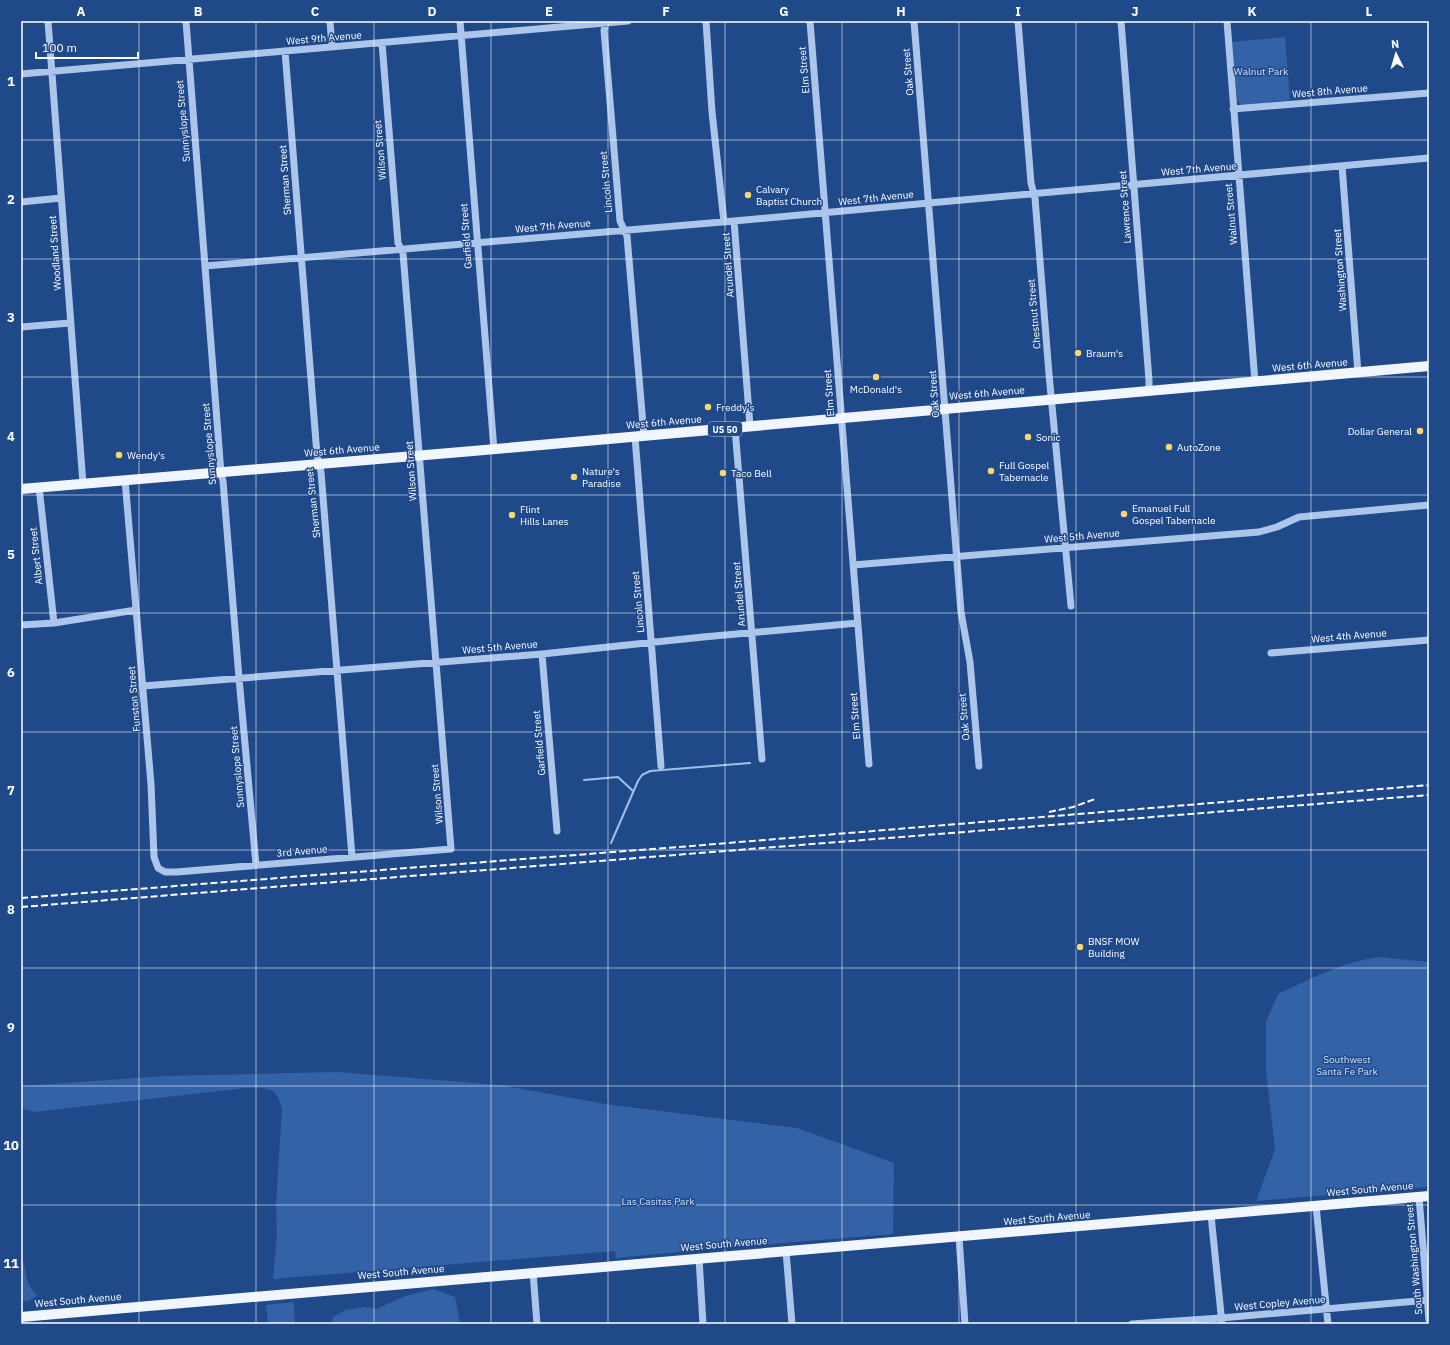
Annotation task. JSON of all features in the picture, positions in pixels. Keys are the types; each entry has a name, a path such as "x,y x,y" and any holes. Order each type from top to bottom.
{"main road":[{"name":"West 6th Avenue","path":"21,489 494,450 1429,366"},
{"name":"West South Avenue","path":"21,1317 1424,1196"}],"street":[{"name":"Woodland Street","path":"48,21 83,484"},
{"name":"Sunnyslope Street","path":"186,21 221,473 256,865"},
{"path":"330,21 332,47"},
{"name":"Garfield Street","path":"460,21 494,450"},
{"name":"West 9th Avenue","path":"21,74 628,21"},
{"name":"Arundel Street","path":"706,21 712,112 724,222"},
{"name":"Elm Street","path":"810,21 840,418 869,764"},
{"name":"Oak Street","path":"914,21 956,556 961,612 970,662 978,766"},
{"name":"Chestnut Street","path":"1018,21 1031,183 1034,194 1071,606"},
{"name":"Lawrence Street","path":"1121,21 1149,391"},
{"name":"Walnut Street","path":"1226,21 1255,382"},
{"name":"Lincoln Street","path":"607,22 604,30 620,221 627,236 661,766"},
{"name":"Wilson Street","path":"382,43 398,243 403,253 451,849 401,853"},
{"name":"Sherman Street","path":"285,51 301,258 319,464 321,472 352,857"},
{"name":"West 8th Avenue","path":"1233,109 1429,93"},
{"name":"West 7th Avenue","path":"205,266 724,222 929,202 1034,194 1429,158"},
{"name":"Washington Street","path":"1342,166 1358,373"},
{"path":"21,202 61,198"},
{"name":"Arundel Street","path":"734,221 750,426"},
{"path":"21,327 70,323"},
{"name":"Arundel Street","path":"736,428 762,759"},
{"name":"Funston Street","path":"125,480 151,784 154,858 160,870 166,872 205,870"},
{"name":"Albert Street","path":"39,487 54,623"},
{"name":"West 5th Avenue","path":"853,565 1259,532 1276,527 1299,517 1429,505"},
{"path":"21,625 54,623 136,610"},
{"name":"West 5th Avenue","path":"143,686 542,654 752,632 858,623"},
{"name":"West 4th Avenue","path":"1271,653 1429,640"},
{"name":"Garfield Street","path":"542,654 557,831"},
{"name":"3rd Avenue","path":"205,870 401,853"},
{"name":"South Washington Street","path":"1424,1196 1429,1320"},
{"path":"1316,1206 1328,1324"},
{"path":"1210,1215 1221,1321"},
{"path":"959,1237 965,1324"},
{"path":"786,1251 792,1324"},
{"path":"699,1258 703,1324"},
{"path":"532,1272 537,1324"},
{"name":"West Copley Avenue","path":"1132,1324 1221,1321 1327,1309 1428,1300"}],"green space":[{"name":"Walnut Park","path":"1285,37 1290,100 1241,105 1237,101 1232,42"},
{"name":"Southwest Santa Fe Park","path":"1380,957 1429,962 1429,1187 1256,1201 1275,1149 1266,1070 1266,1022 1278,994 1340,967 1366,959"},
{"name":"Las Casitas Park","path":"337,1072 500,1085 605,1104 797,1128 894,1163 893,1234 616,1258 615,1251 273,1279 277,1235 276,1205 282,1109 280,1101 274,1092 265,1088 246,1088 34,1112 21,1108 21,1086 167,1076"},
{"path":"21,1250 28,1284 37,1296 28,1301 21,1301"},
{"path":"433,1289 455,1297 460,1324 331,1324 333,1317 345,1310 365,1307 376,1309 406,1296"},
{"path":"294,1302 295,1324 268,1324 266,1305"}],"waterway":[{"path":"611,843 642,775 650,771 750,763"},
{"path":"584,780 618,777 633,791"}],"railway":[{"path":"21,898 704,845 1429,785"},
{"path":"21,907 1429,795"},
{"path":"1049,812 1073,807 1095,799"}],"place":[{"name":"Calvary Baptist Church","path":"748,195"},
{"name":"Braum's","path":"1078,353"},
{"name":"McDonald's","path":"876,377"},
{"name":"Freddy's","path":"708,407"},
{"name":"Dollar General","path":"1420,431"},
{"name":"Sonic","path":"1028,437"},
{"name":"AutoZone","path":"1169,447"},
{"name":"Wendy's","path":"119,455"},
{"name":"Full Gospel Tabernacle","path":"991,471"},
{"name":"Taco Bell","path":"723,473"},
{"name":"Nature's Paradise","path":"574,477"},
{"name":"Emanuel Full Gospel Tabernacle","path":"1124,514"},
{"name":"Flint Hills Lanes","path":"512,515"},
{"name":"BNSF MOW Building","path":"1080,947"}]}
